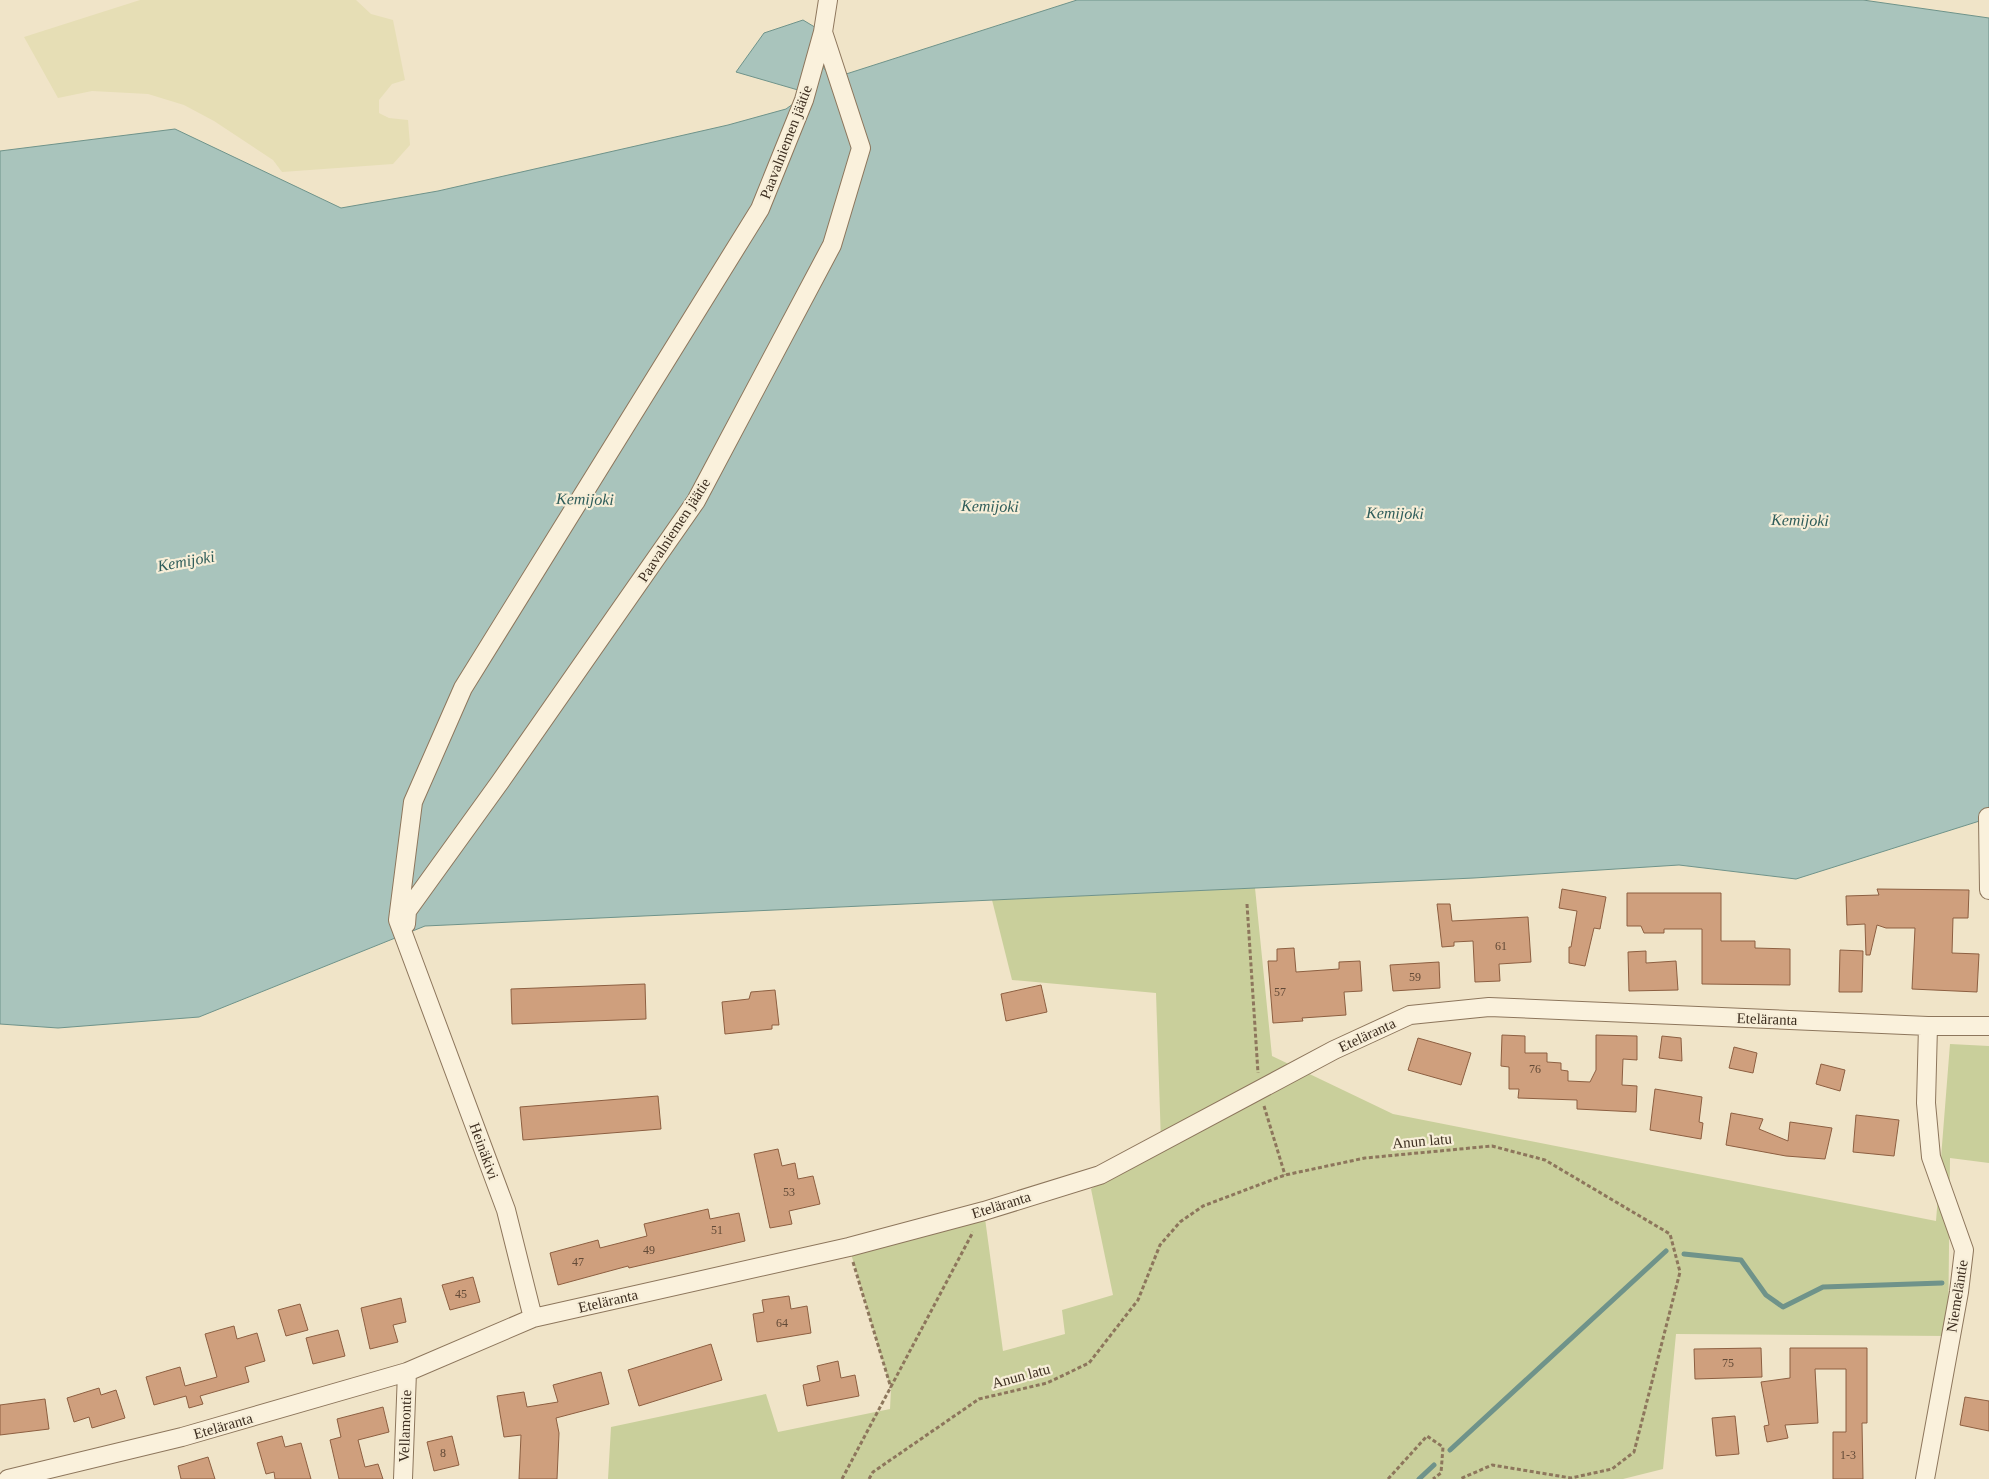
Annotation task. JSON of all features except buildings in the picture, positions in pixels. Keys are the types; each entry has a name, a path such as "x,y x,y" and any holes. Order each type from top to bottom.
{"street":[{"name":"Paavalniemen jäätie","path":"424,988 398,920 413,802 462,688 760,208 804,100 822,32 828,0"},
{"name":"Paavalniemen jäätie","path":"405,935 406,910 494,790 696,501 832,245 861,148 822,32"},
{"path":"1988,817 1989,890"},
{"name":"Heinäkivi","path":"424,988 506,1210 533,1318"},
{"name":"Eteläranta","path":"8,1479 182,1437 407,1372 533,1318 849,1247 984,1211 1100,1175 1334,1050 1410,1015 1489,1007 1928,1026 1989,1026"},
{"name":"Niemeläntie","path":"1924,1479 1957,1301 1964,1250 1931,1157 1926,1103 1928,1026"},
{"name":"Vellamontie","path":"403,1479 407,1372"}],"path":[{"path":"1247,904 1259,1090 1285,1174"},
{"name":"Anun latu","path":"869,1479 873,1472 979,1399 1047,1383 1089,1363 1138,1300 1160,1245 1180,1222 1203,1206 1285,1174 1366,1158 1492,1146 1545,1160 1670,1234 1680,1272 1634,1452 1612,1469 1571,1478 1492,1466 1460,1479"},
{"path":"842,1479 984,1211"},
{"path":"849,1247 891,1389"},
{"path":"1388,1479 1427,1436 1443,1447 1440,1473 1433,1479"}],"shaded area":[{"path":"140,0 356,0 371,14 393,20 405,80 392,84 379,100 379,113 389,118 408,120 410,145 393,164 282,172 273,160 214,121 184,105 148,94 92,91 58,98 24,37"}],"green space":[{"path":"1255,888 1272,1056 1393,1114 1936,1221 1950,1044 1989,1046 1989,1163 1950,1158 1948,1336 1676,1334 1663,1469 1623,1479 608,1479 611,1427 766,1394 778,1432 890,1409 891,1389 849,1247 984,1211 1003,1351 1065,1334 1062,1310 1113,1295 1091,1189 1161,1142 1156,993 1012,980 992,900"}],"water":[{"name":"Kemijoki","path":"1077,0 1863,0 1989,18 1989,818 1796,879 1679,865 1474,878 425,926 199,1017 58,1028 0,1024 0,151 175,129 341,208 438,191 728,125 786,109 797,101 798,90 736,72 764,33 803,20 823,32 821,45 824,69 843,75"}],"waterway":[{"path":"1450,1450 1666,1251"},
{"path":"1684,1254 1741,1260 1766,1295 1783,1307 1823,1287 1942,1283"},
{"path":"1419,1479 1434,1465"}]}
